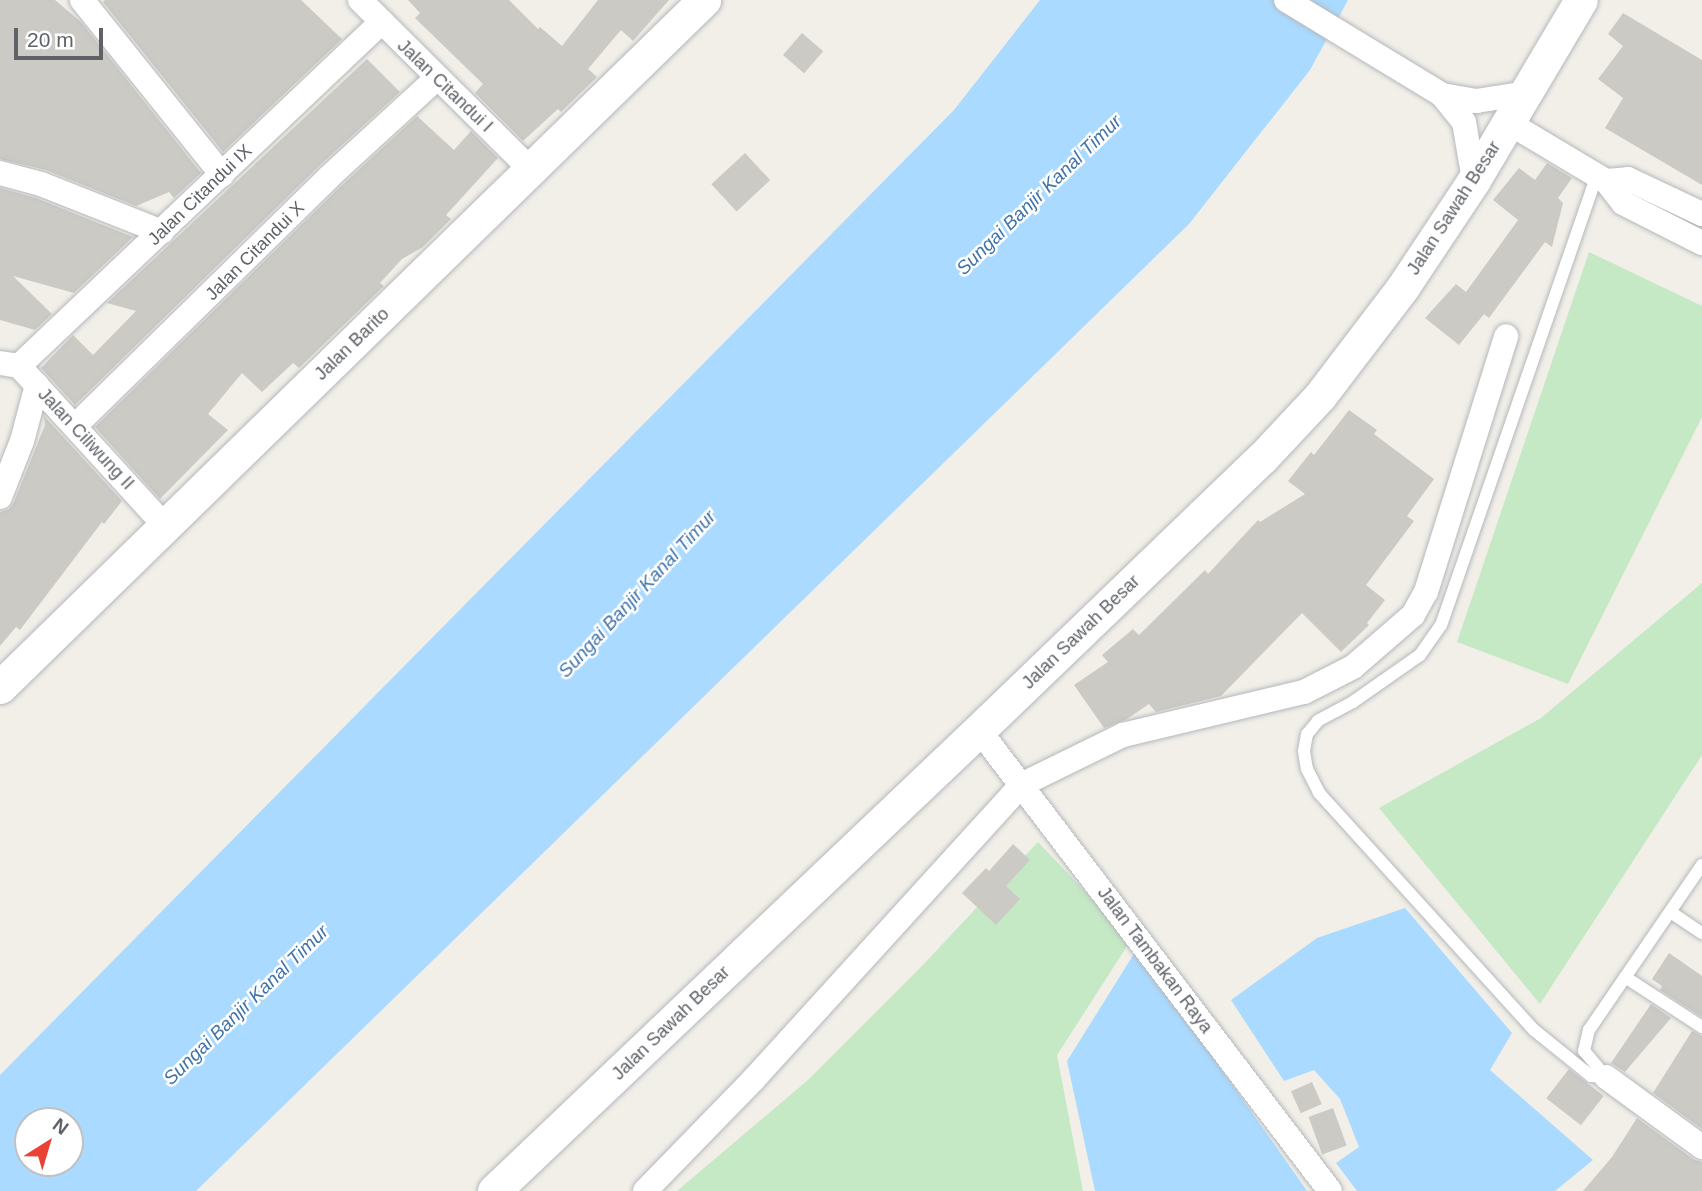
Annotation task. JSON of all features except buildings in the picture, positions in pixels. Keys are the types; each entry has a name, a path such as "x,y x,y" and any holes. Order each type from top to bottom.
{"street":[{"path":"82,0 222,175"},
{"name":"Jalan Citandui I","path":"360,0 532,171"},
{"path":"1286,0 1419,78 1442,95 1464,122 1474,180"},
{"name":"Jalan Sawah Besar","path":"494,1191 1262,458 1320,396 1403,286 1474,180 1581,0"},
{"name":"Jalan Barito","path":"0,688 532,171 692,4"},
{"name":"Jalan Citandui IX","path":"9,365 162,232 381,22"},
{"name":"Jalan Citandui X","path":"75,426 345,161 437,78"},
{"path":"1442,95 1476,101 1528,93"},
{"path":"1509,123 1601,178 1623,203 1702,243"},
{"path":"0,173 41,184 162,232"},
{"path":"1601,178 1628,179 1702,214"},
{"path":"645,1191 762,1070 1021,785 1123,735 1304,692 1353,667 1412,615 1426,592 1506,336"},
{"name":"Jalan Ciliwung II","path":"9,365 37,385 165,526"},
{"path":"0,497 22,441 37,385"},
{"name":"Jalan Tambakan Raya","path":"979,730 1330,1191"},
{"path":"1606,1077 1702,1147"}],"lane":[{"path":"1601,178 1441,625 1420,655 1353,702 1318,721 1307,734 1304,751 1307,769 1319,793 1534,1030 1591,1076 1606,1077"},
{"path":"1606,1077 1588,1060 1584,1051 1589,1030 1672,913 1702,865"},
{"path":"1672,913 1702,933"},
{"path":"1625,977 1702,1027"}],"green space":[{"path":"1589,252 1702,306 1702,417 1568,684 1457,642"},
{"path":"1702,583 1702,755 1540,1004 1379,808 1541,718"},
{"path":"1038,842 1131,940 1057,1055 1083,1191 677,1191 808,1080 922,966"}],"water":[{"name":"Sungai Banjir Kanal Timur","path":"1040,0 1348,0 1310,70 1189,224 196,1191 0,1191 0,1075 954,110"},
{"path":"1405,908 1512,1033 1490,1070 1593,1160 1555,1191 1357,1191 1336,1163 1359,1147 1340,1099 1314,1070 1284,1081 1231,1000 1317,938"},
{"path":"1137,949 1307,1191 1095,1191 1067,1061"}]}
